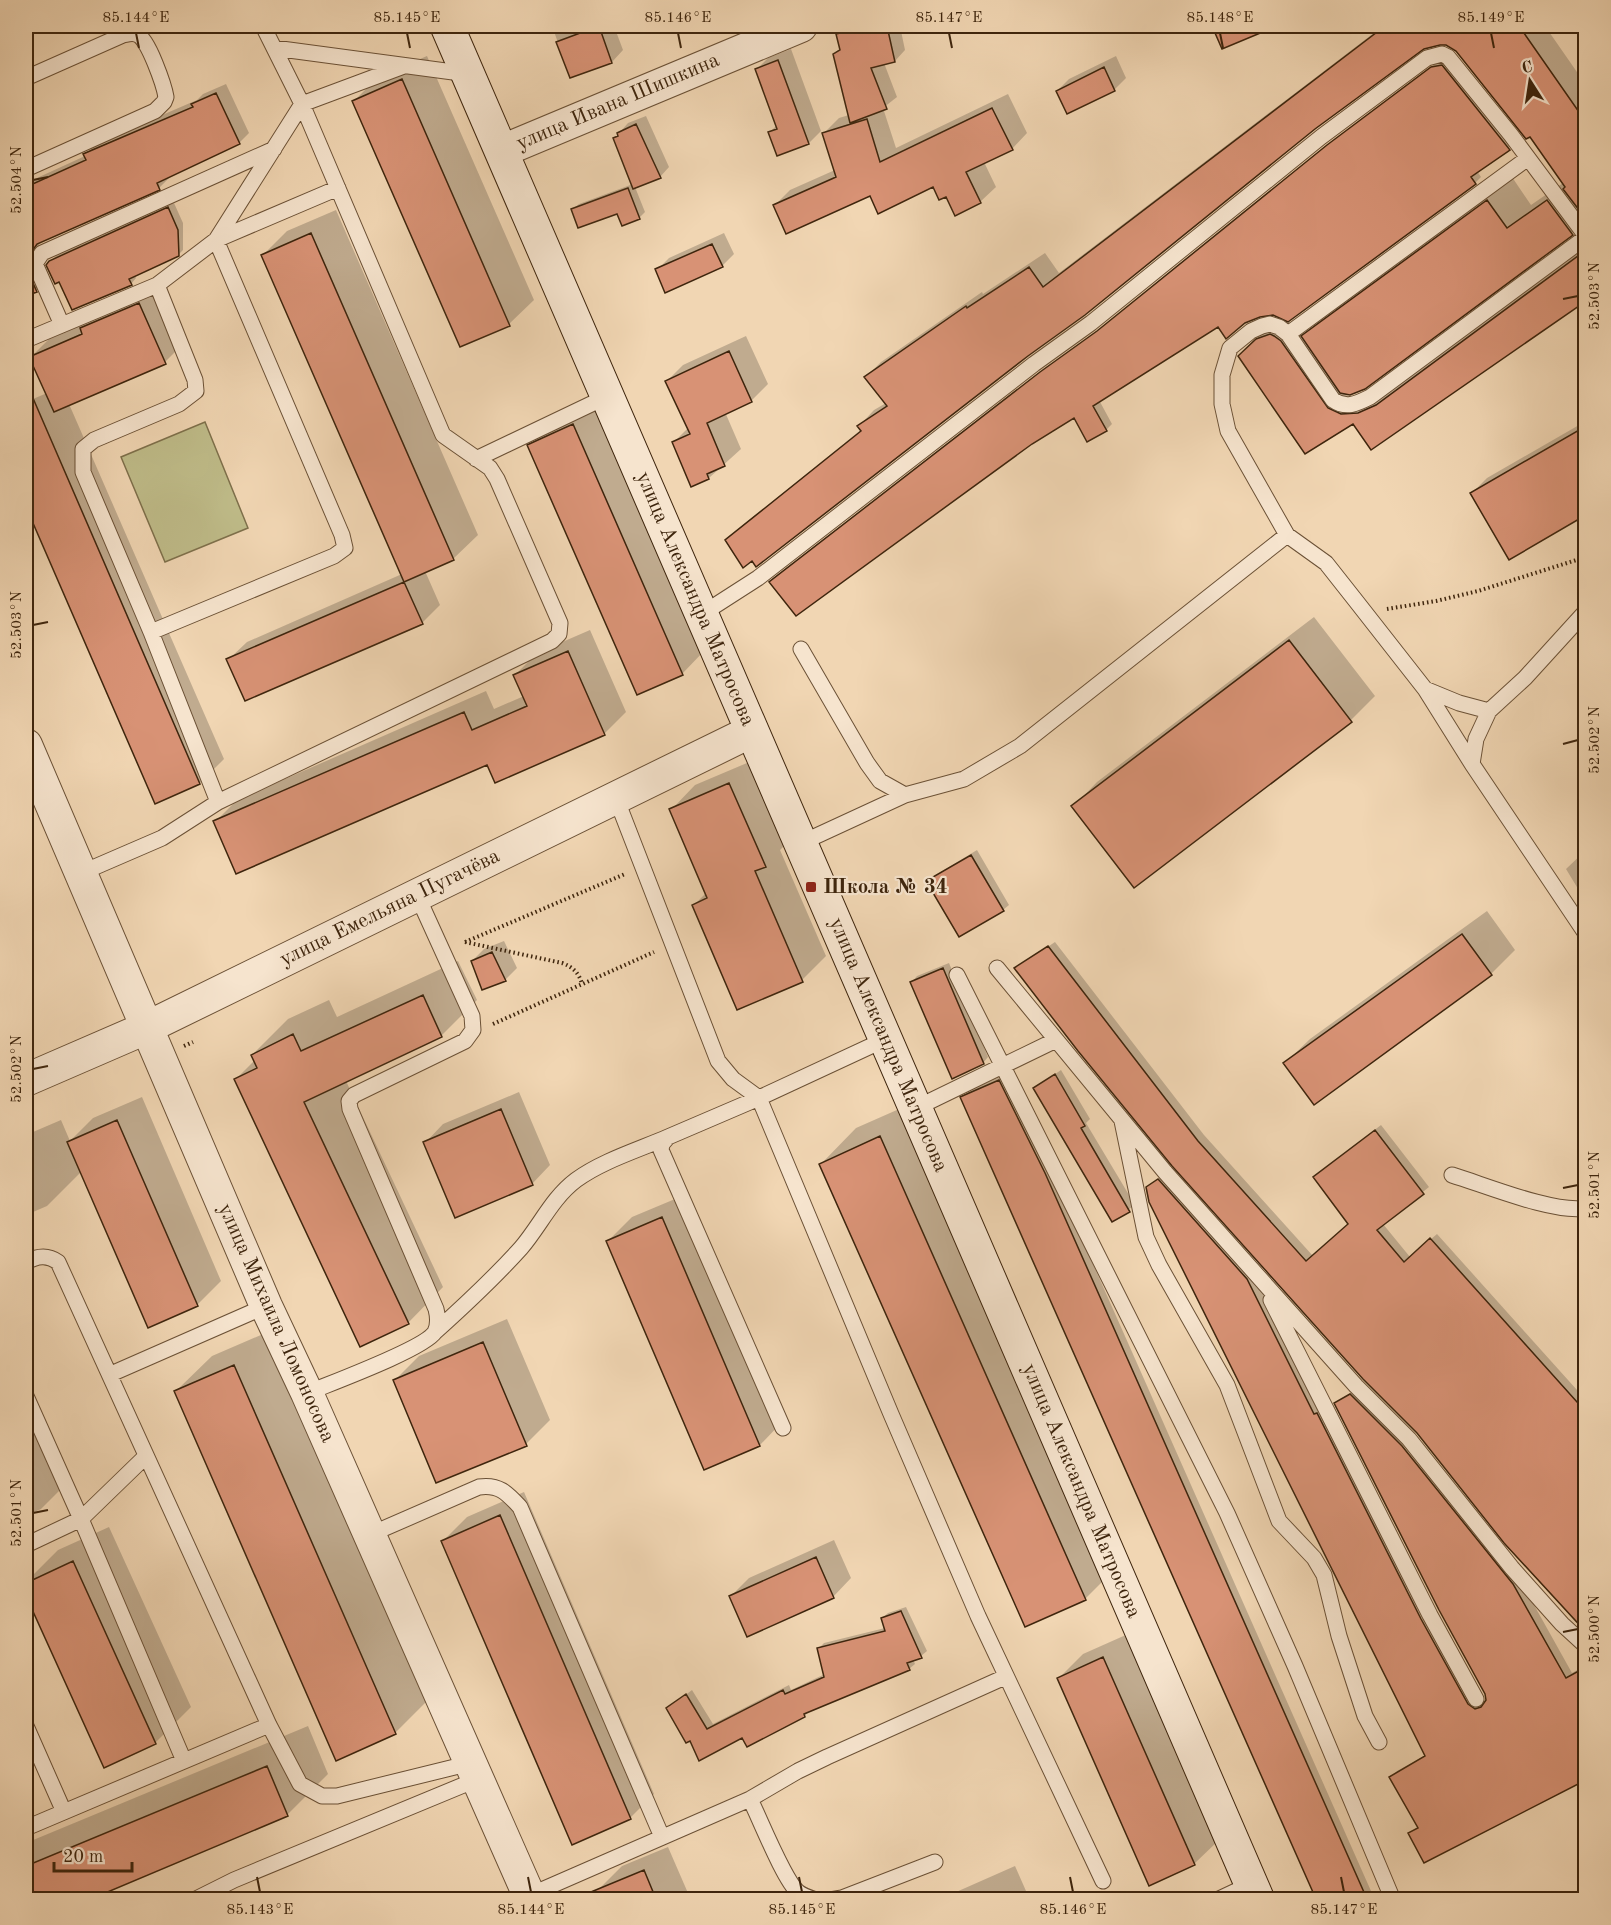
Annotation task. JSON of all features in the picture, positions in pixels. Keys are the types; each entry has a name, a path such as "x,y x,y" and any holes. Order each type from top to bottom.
{"street":[{"name":"улица Александра Матросова","path":"447,26 1254,1892"},
{"name":"улица Ивана Шишкина","path":"502,151 801,26"},
{"name":"улица Емельяна Пугачёва","path":"26,1080 146,1028 752,731"},
{"name":"улица Михаила Ломоносова","path":"26,745 266,1306 307,1393 530,1897"}],"lane":[{"path":"81,873 162,838 218,802 552,641 560,634 560,623 490,468 443,435 302,104 263,26"},
{"path":"26,78 131,33 137,34 146,43 166,97 155,111 26,169"},
{"path":"274,48 468,74"},
{"path":"702,614 758,578 1034,364 1091,323 1321,137 1427,58 1442,54 1448,57 1528,158 1586,236 1370,397 1356,404 1339,405 1333,400 1288,334 1270,324 1251,331 1230,348 1222,375 1222,404 1228,431 1287,535 1326,563 1425,689 1472,764 1586,934"},
{"path":"216,240 302,104 404,66"},
{"path":"62,325 36,266 42,254 274,149"},
{"path":"1288,334 1528,158"},
{"path":"26,340 157,285 216,240 338,188"},
{"path":"151,632 340,553 345,548 342,535 216,240"},
{"path":"157,285 195,380 196,391 179,404 94,440 83,449 81,461 83,472 151,632 218,802"},
{"path":"476,459 608,396"},
{"path":"801,843 905,795 964,779 1020,746 1287,535"},
{"path":"1472,764 1476,739 1489,711 1526,678 1586,611"},
{"path":"801,649 873,772 880,781 905,795"},
{"path":"1425,689 1459,703 1489,711"},
{"path":"616,798 718,1061 733,1079 759,1098 895,1425 1005,1677 1103,1881"},
{"path":"417,895 472,1016 474,1023 471,1034 465,1041 354,1095 349,1101 350,1109 436,1309 439,1320 435,1332"},
{"path":"998,968 1165,1172 1356,1386 1409,1439 1512,1568 1562,1624 1586,1646"},
{"path":"957,975 1227,1513 1393,1899"},
{"path":"307,1393 426,1341 491,1280 522,1246 565,1189 578,1178 886,1039"},
{"path":"916,1108 1056,1040"},
{"path":"1121,1118 1146,1238 1227,1384 1279,1521 1314,1558 1324,1575 1339,1636 1365,1716 1379,1742"},
{"path":"668,1137 662,1144 661,1150 783,1428"},
{"path":"1452,1175 1546,1205 1575,1210 1586,1208"},
{"path":"26,1262 45,1256 58,1262 269,1725 300,1784 322,1796 337,1796 474,1771"},
{"path":"1262,1282 1430,1615 1476,1699"},
{"path":"111,1374 266,1306"},
{"path":"26,1396 184,1761"},
{"path":"26,1545 81,1519 146,1456"},
{"path":"369,1535 479,1487 491,1486 503,1489 511,1497 520,1507 662,1838"},
{"path":"530,1897 750,1799 817,1761 1005,1677"},
{"path":"26,1828 269,1725"},
{"path":"26,1726 64,1812"},
{"path":"194,1899 474,1771"},
{"path":"750,1799 788,1878 798,1892 816,1899"},
{"path":"830,1899 842,1898 935,1862"},
{"path":"1217,1899 1254,1892"}],"path":[{"path":"1365,612 1415,605 1478,591 1586,557"},
{"path":"465,942 642,867"},
{"path":"435,935 571,966 582,984"},
{"path":"471,1034 672,944"}],"shaded area":[{"path":"205,422 248,528 165,562 121,457"}],"building":[{"path":"599,26 612,63 570,78 556,42"},
{"path":"869,26 887,26 895,62 871,68 887,109 850,123 833,54 840,50 836,34"},
{"path":"1212,26 1277,26 1222,49"},
{"path":"1385,26 1519,26 1586,122 1586,219 1563,189 1565,187 1530,137 1526,139 1456,51 1446,45 1424,49 1315,129 1085,315 1028,356 756,567 752,561 743,568 725,540 861,431 857,426 887,406 864,377 966,306 967,308 1029,267 1043,287"},
{"path":"778,60 809,144 777,156 768,132 777,129 755,69"},
{"path":"1442,65 1510,150 1471,177 1476,184 1288,322 1273,315 1260,317 1245,323 1226,339 1218,327 1093,406 1107,431 1087,442 1074,418 1032,444 796,616 769,582 1040,372 1097,331 1327,145 1431,67"},
{"path":"1104,67 1115,91 1067,114 1056,91"},
{"path":"402,79 510,326 460,347 352,101"},
{"path":"216,93 240,144 157,183 160,190 37,244 26,262 26,187 86,160 83,154 193,107 191,104"},
{"path":"992,108 1013,150 966,172 981,203 955,216 946,197 939,200 933,187 878,214 870,196 786,234 773,205 836,177 822,133 867,119 880,162"},
{"path":"636,124 661,178 633,189 613,138 618,136 617,133"},
{"path":"628,188 640,219 622,226 617,214 578,228 571,209"},
{"path":"1487,200 1507,228 1547,200 1573,235 1365,389 1350,395 1340,393 1301,336"},
{"path":"168,207 178,230 179,256 129,279 132,285 72,310 59,282 55,284 46,265 49,261"},
{"path":"311,233 454,560 404,582 261,255"},
{"path":"712,244 723,267 665,293 655,269"},
{"path":"1586,250 1586,301 1371,450 1353,424 1305,454 1238,356 1256,339 1270,334 1281,341 1328,408 1341,414 1358,413 1376,405"},
{"path":"26,262 27,270 37,292 26,296"},
{"path":"139,303 166,364 54,412 29,357 82,334 80,328"},
{"path":"729,351 752,402 707,423 725,466 707,474 709,479 691,487 672,442 690,434 665,381"},
{"path":"26,382 200,784 155,804 26,507"},
{"path":"573,424 683,675 637,695 527,445"},
{"path":"1586,426 1586,515 1509,560 1470,493"},
{"path":"404,582 423,624 245,701 226,659"},
{"path":"1289,640 1352,722 1134,888 1071,806"},
{"path":"568,651 605,735 495,783 487,765 236,874 213,821 464,712 472,730 527,706 513,675"},
{"path":"729,783 766,867 755,871 803,982 737,1010 692,905 707,898 669,809"},
{"path":"971,855 1004,911 959,937 926,881"},
{"path":"1462,934 1492,975 1314,1105 1283,1063"},
{"path":"1048,946 1198,1141 1306,1261 1348,1224 1313,1177 1375,1130 1424,1194 1377,1230 1404,1262 1430,1238 1586,1412 1586,1632 1504,1543 1417,1433 1363,1379 1172,1166 1078,1051 1014,968"},
{"path":"492,952 506,981 482,990 471,961"},
{"path":"943,968 984,1064 952,1079 910,982"},
{"path":"423,995 442,1037 304,1102 409,1324 360,1347 234,1079 257,1068 251,1055 293,1034 301,1051"},
{"path":"1055,1074 1085,1126 1081,1128 1130,1212 1112,1222 1033,1088"},
{"path":"999,1080 1045,1173 1367,1899 1316,1899 960,1097"},
{"path":"501,1109 533,1185 455,1218 423,1142"},
{"path":"117,1120 198,1306 148,1328 67,1142"},
{"path":"880,1136 1086,1600 1025,1627 819,1164"},
{"path":"1158,1179 1247,1279 1314,1414 1317,1413 1421,1619 1468,1704 1475,1709 1481,1707 1486,1700 1485,1694 1439,1610 1334,1403 1350,1394 1402,1446 1513,1584 1566,1678 1586,1667 1586,1780 1424,1863 1408,1833 1418,1828 1389,1777 1425,1756 1149,1202 1146,1187"},
{"path":"662,1217 760,1446 704,1470 606,1241"},
{"path":"483,1342 527,1446 436,1483 393,1380"},
{"path":"234,1365 396,1734 336,1761 174,1391"},
{"path":"500,1515 631,1819 572,1845 441,1541"},
{"path":"816,1557 834,1598 747,1637 729,1596"},
{"path":"73,1561 156,1744 104,1768 26,1596 26,1583"},
{"path":"901,1611 922,1658 907,1663 910,1670 804,1714 805,1717 747,1747 742,1738 699,1761 690,1741 686,1743 666,1708 686,1694 707,1729 783,1690 785,1694 824,1677 817,1648 885,1631 881,1618"},
{"path":"1103,1657 1195,1865 1149,1886 1057,1678"},
{"path":"267,1766 288,1816 91,1899 26,1899 26,1866"},
{"path":"644,1870 656,1899 574,1899"}],"place":[{"name":"Школа № 34","path":"811,887"}]}
